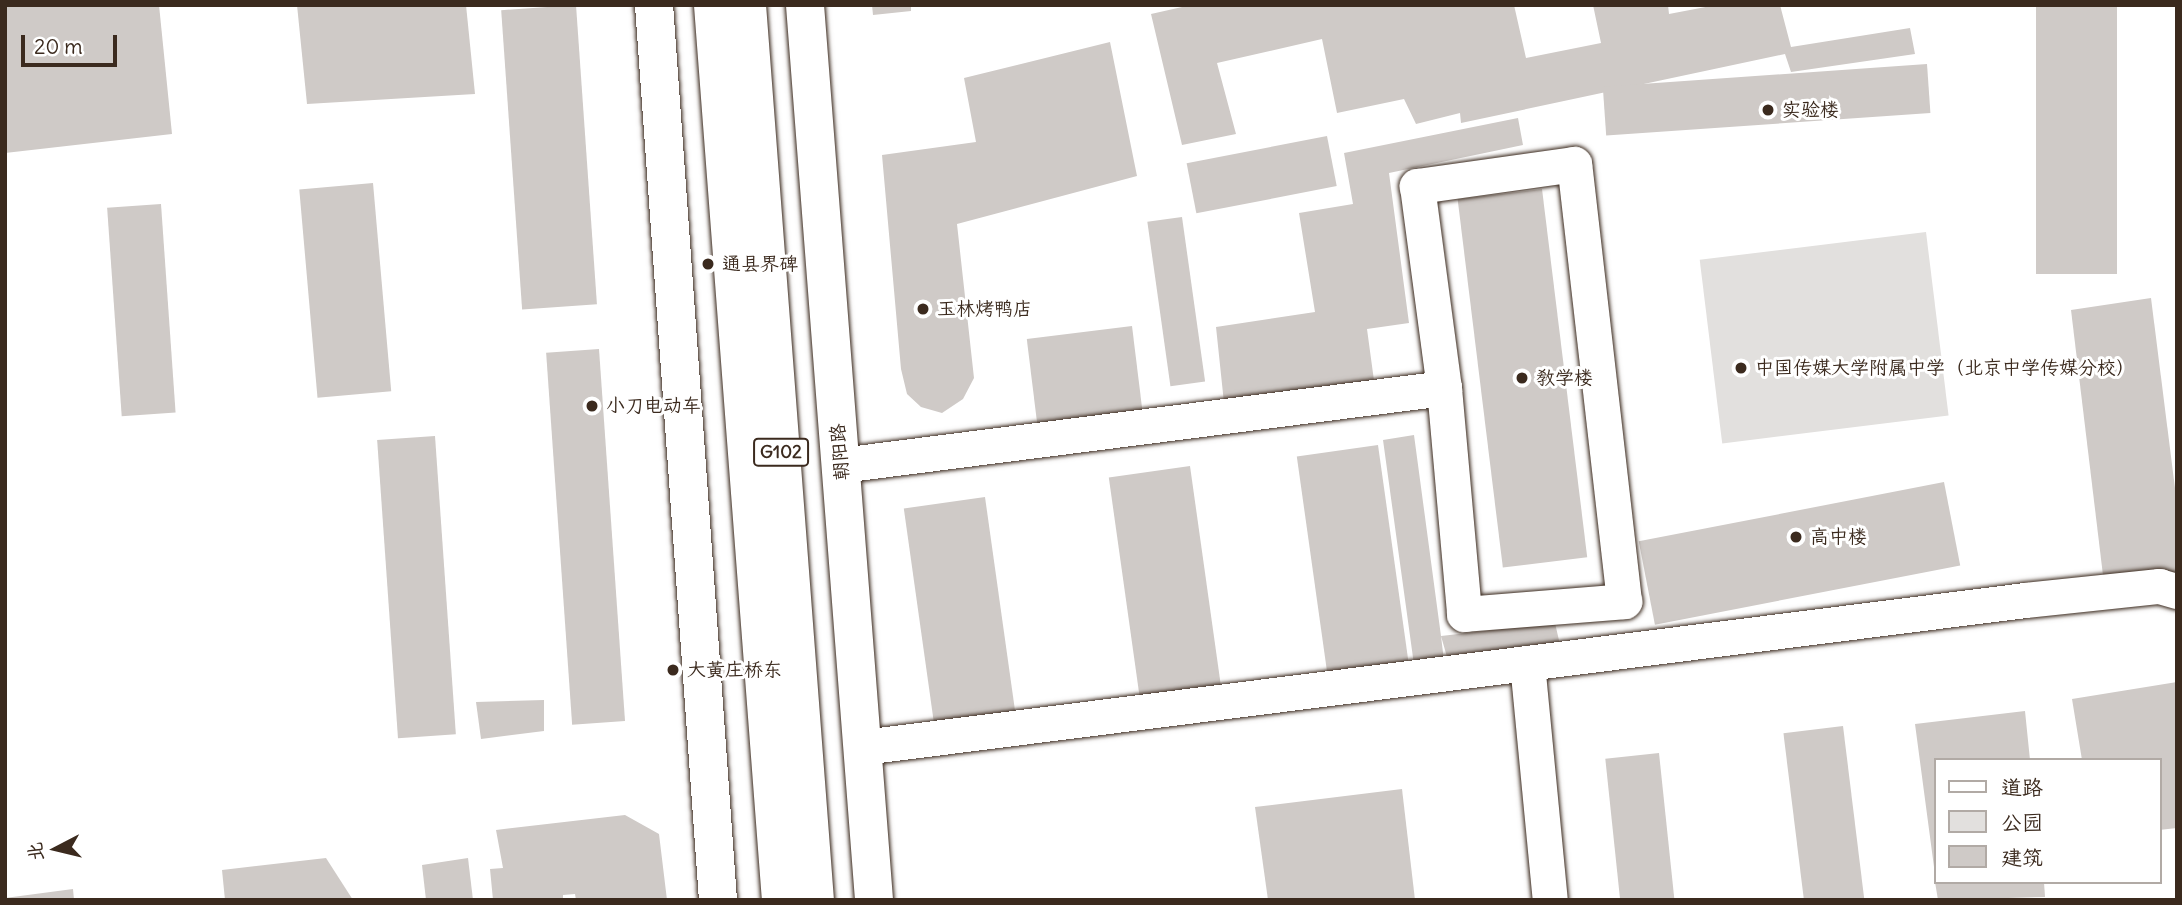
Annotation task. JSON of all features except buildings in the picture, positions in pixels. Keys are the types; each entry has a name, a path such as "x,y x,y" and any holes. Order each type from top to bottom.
{"main road":[{"path":"654,5 718,900"},
{"name":"G102","path":"713,5 781,900"},
{"name":"G102","path":"747,5 815,900"},
{"name":"朝阳路","path":"805,5 874,900"}],"street":[{"path":"1574,164 1624,601 1464,614 1444,388 1417,186 1574,164"},
{"path":"841,465 1444,388"},
{"path":"863,747 2038,599 2159,586 2177,591"},
{"path":"1527,663 1550,900"}],"green space":[{"path":"1926,232 1949,416 1722,443 1700,260"}],"place":[{"name":"实验楼","path":"1768,110"},
{"name":"通县界碑","path":"708,264"},
{"name":"玉林烤鸭店","path":"923,309"},
{"name":"中国传媒大学附属中学（北京中学传媒分校）","path":"1741,368"},
{"name":"教学楼","path":"1522,378"},
{"name":"小刀电动车","path":"592,406"},
{"name":"高中楼","path":"1796,537"},
{"name":"大黄庄桥东","path":"673,670"}]}
